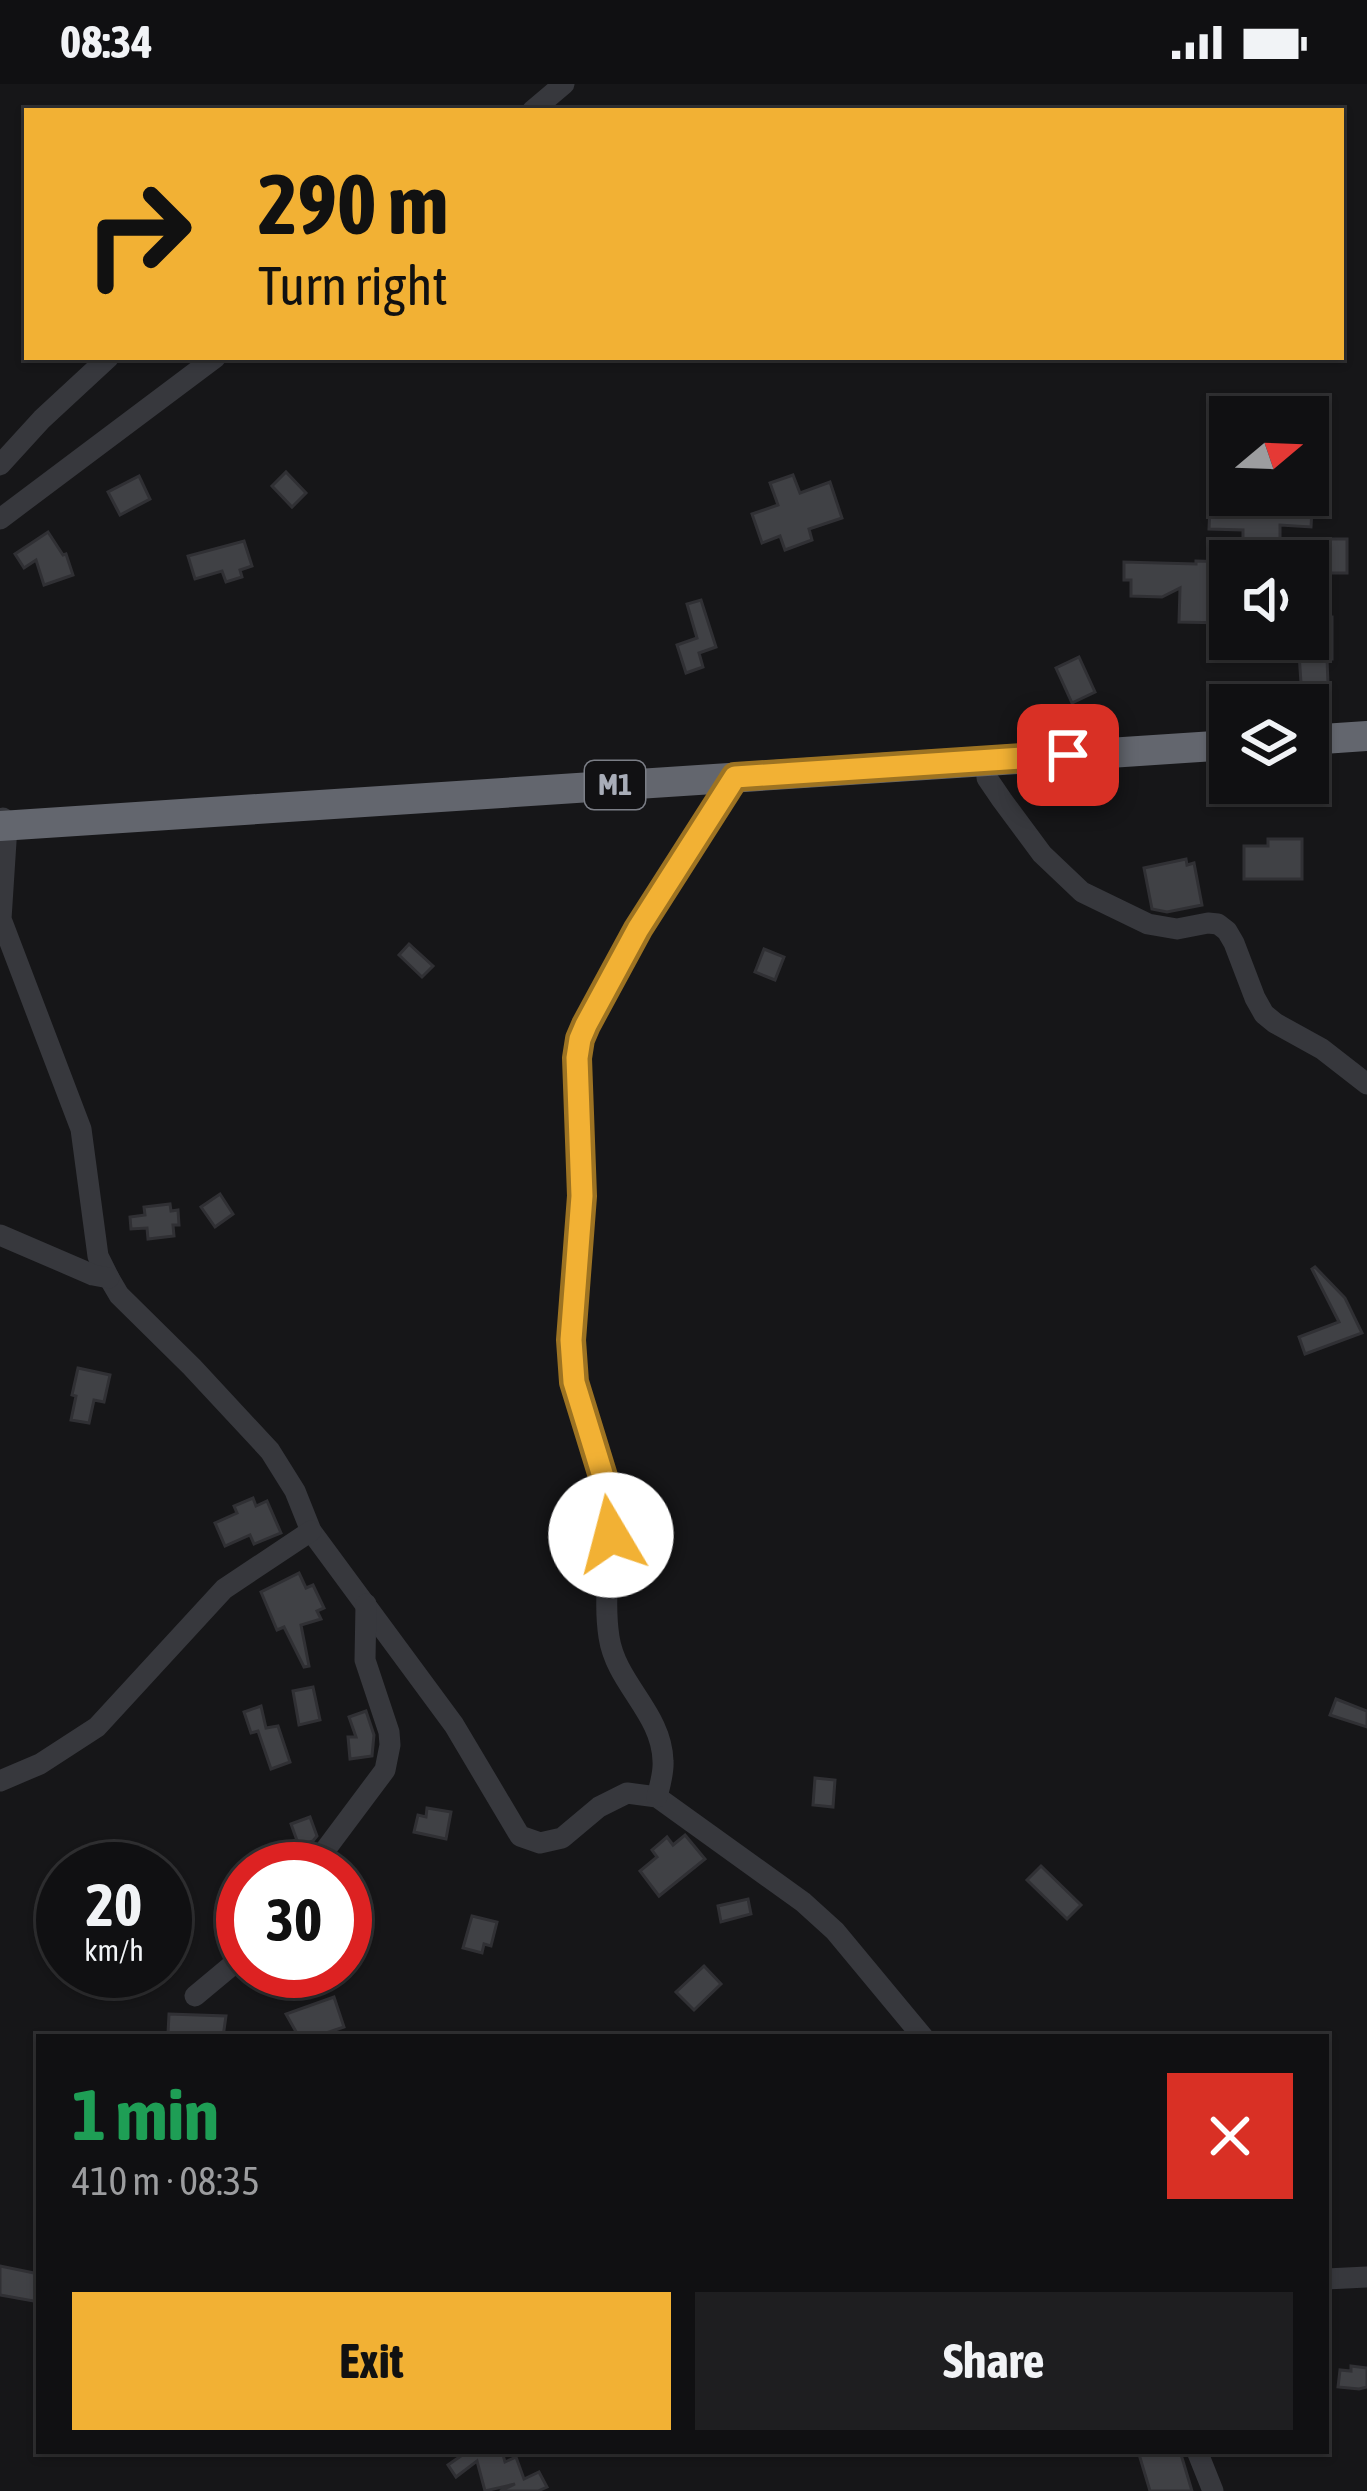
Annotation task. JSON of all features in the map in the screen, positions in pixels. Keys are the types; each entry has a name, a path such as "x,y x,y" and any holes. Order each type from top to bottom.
{"highway":[{"path":"1329,739 1367,736"},
{"name":"M1","path":"2,821 1209,746"}],"street":[{"path":"536,108 564,84"},
{"path":"0,465 106,360"},
{"path":"0,520 208,360"},
{"path":"986,760 987,778 1021,826 1082,892 1148,924 1178,929 1218,924 1228,931 1264,1014 1322,1048 1367,1084"},
{"path":"657,1796 664,1763 660,1738 626,1683 610,1643 609,1496 574,1382 571,1340 582,1196 577,1058 586,1025 627,949 735,777"},
{"path":"2,821 0,920 81,1129 98,1256 109,1278 119,1295 270,1451 295,1491 311,1531 454,1725 520,1836 540,1843 562,1838 599,1808 627,1793 657,1796 766,1873 835,1930 921,2034"},
{"path":"0,1234 109,1278"},
{"path":"0,1781 40,1764 97,1727 224,1589 311,1531"},
{"path":"331,1842 385,1770 390,1745 364,1660 366,1604"},
{"path":"195,1996 216,1978"},
{"path":"1329,2278 1367,2277"},
{"path":"1198,2454 1213,2491"}],"building":[{"path":"286,472 306,493 292,507 272,486"},
{"path":"793,475 800,493 830,482 842,518 809,529 812,540 785,550 780,536 762,543 752,514 778,505 770,483"},
{"path":"139,476 150,499 120,515 108,492"},
{"path":"1210,516 1312,516 1311,527 1280,525 1280,540 1243,540 1243,530 1209,529"},
{"path":"48,532 66,554 73,575 44,585 36,560 24,568 15,554"},
{"path":"1347,539 1347,573 1329,573 1329,540"},
{"path":"244,541 252,566 240,570 242,577 226,582 222,571 195,579 188,556"},
{"path":"1209,561 1209,623 1179,622 1180,588 1162,597 1131,596 1131,580 1124,580 1124,562"},
{"path":"701,600 716,647 699,653 703,667 686,673 677,645 697,638 687,604"},
{"path":"1329,617 1332,617 1329,659"},
{"path":"1079,657 1095,692 1072,703 1056,668"},
{"path":"1299,660 1327,660 1328,683 1301,683"},
{"path":"1268,839 1302,839 1302,879 1244,879 1244,846 1268,846"},
{"path":"1186,859 1187,865 1194,863 1202,905 1167,912 1152,909 1144,868"},
{"path":"409,944 433,966 422,977 399,955"},
{"path":"764,949 784,957 775,980 755,972"},
{"path":"220,1194 233,1214 215,1227 201,1207"},
{"path":"170,1204 171,1211 178,1210 174,1236 148,1239 147,1228 131,1229 130,1217 145,1215 144,1207"},
{"path":"1315,1267 1345,1298 1362,1333 1305,1354 1299,1337 1339,1322"},
{"path":"78,1368 110,1375 104,1402 94,1400 89,1423 71,1420"},
{"path":"253,1498 256,1506 267,1501 281,1533 254,1544 250,1535 225,1546 215,1523 237,1513 234,1506"},
{"path":"299,1573 306,1588 313,1585 324,1608 317,1611 321,1619 301,1625 309,1666 304,1667 284,1627 277,1630 261,1592"},
{"path":"313,1687 320,1720 299,1725 293,1691"},
{"path":"1336,1699 1367,1711 1367,1727 1330,1715"},
{"path":"261,1706 266,1728 278,1726 290,1762 271,1769 258,1731 251,1733 244,1712"},
{"path":"366,1711 374,1735 372,1756 350,1759 348,1737 356,1737 349,1717"},
{"path":"815,1778 835,1780 833,1807 813,1805"},
{"path":"427,1808 451,1812 446,1839 414,1832 418,1815 426,1817"},
{"path":"310,1817 317,1836 310,1842 298,1842 291,1824"},
{"path":"685,1835 705,1859 659,1896 640,1871 657,1857 652,1850 667,1837 673,1845"},
{"path":"1041,1866 1081,1905 1067,1919 1027,1880"},
{"path":"748,1899 751,1914 721,1922 718,1906"},
{"path":"472,1916 497,1922 491,1946 484,1944 482,1953 463,1948"},
{"path":"704,1966 721,1984 694,2010 676,1992"},
{"path":"334,1998 344,2027 323,2034 297,2034 286,2014"},
{"path":"169,2014 226,2016 223,2034 168,2033"},
{"path":"0,2266 36,2273 36,2301 0,2295"},
{"path":"1351,2366 1367,2368 1367,2387 1338,2387 1340,2370 1351,2371"},
{"path":"464,2454 503,2454 505,2462 516,2457 524,2479 539,2472 547,2487 500,2491 515,2484 485,2491 477,2461 456,2477 448,2465"},
{"path":"1139,2454 1181,2454 1192,2491 1150,2491"}],"route":[{"path":"611,1535 609,1496 574,1382 571,1340 582,1196 577,1058 586,1025 638,929 735,777 1068,755"}]}
